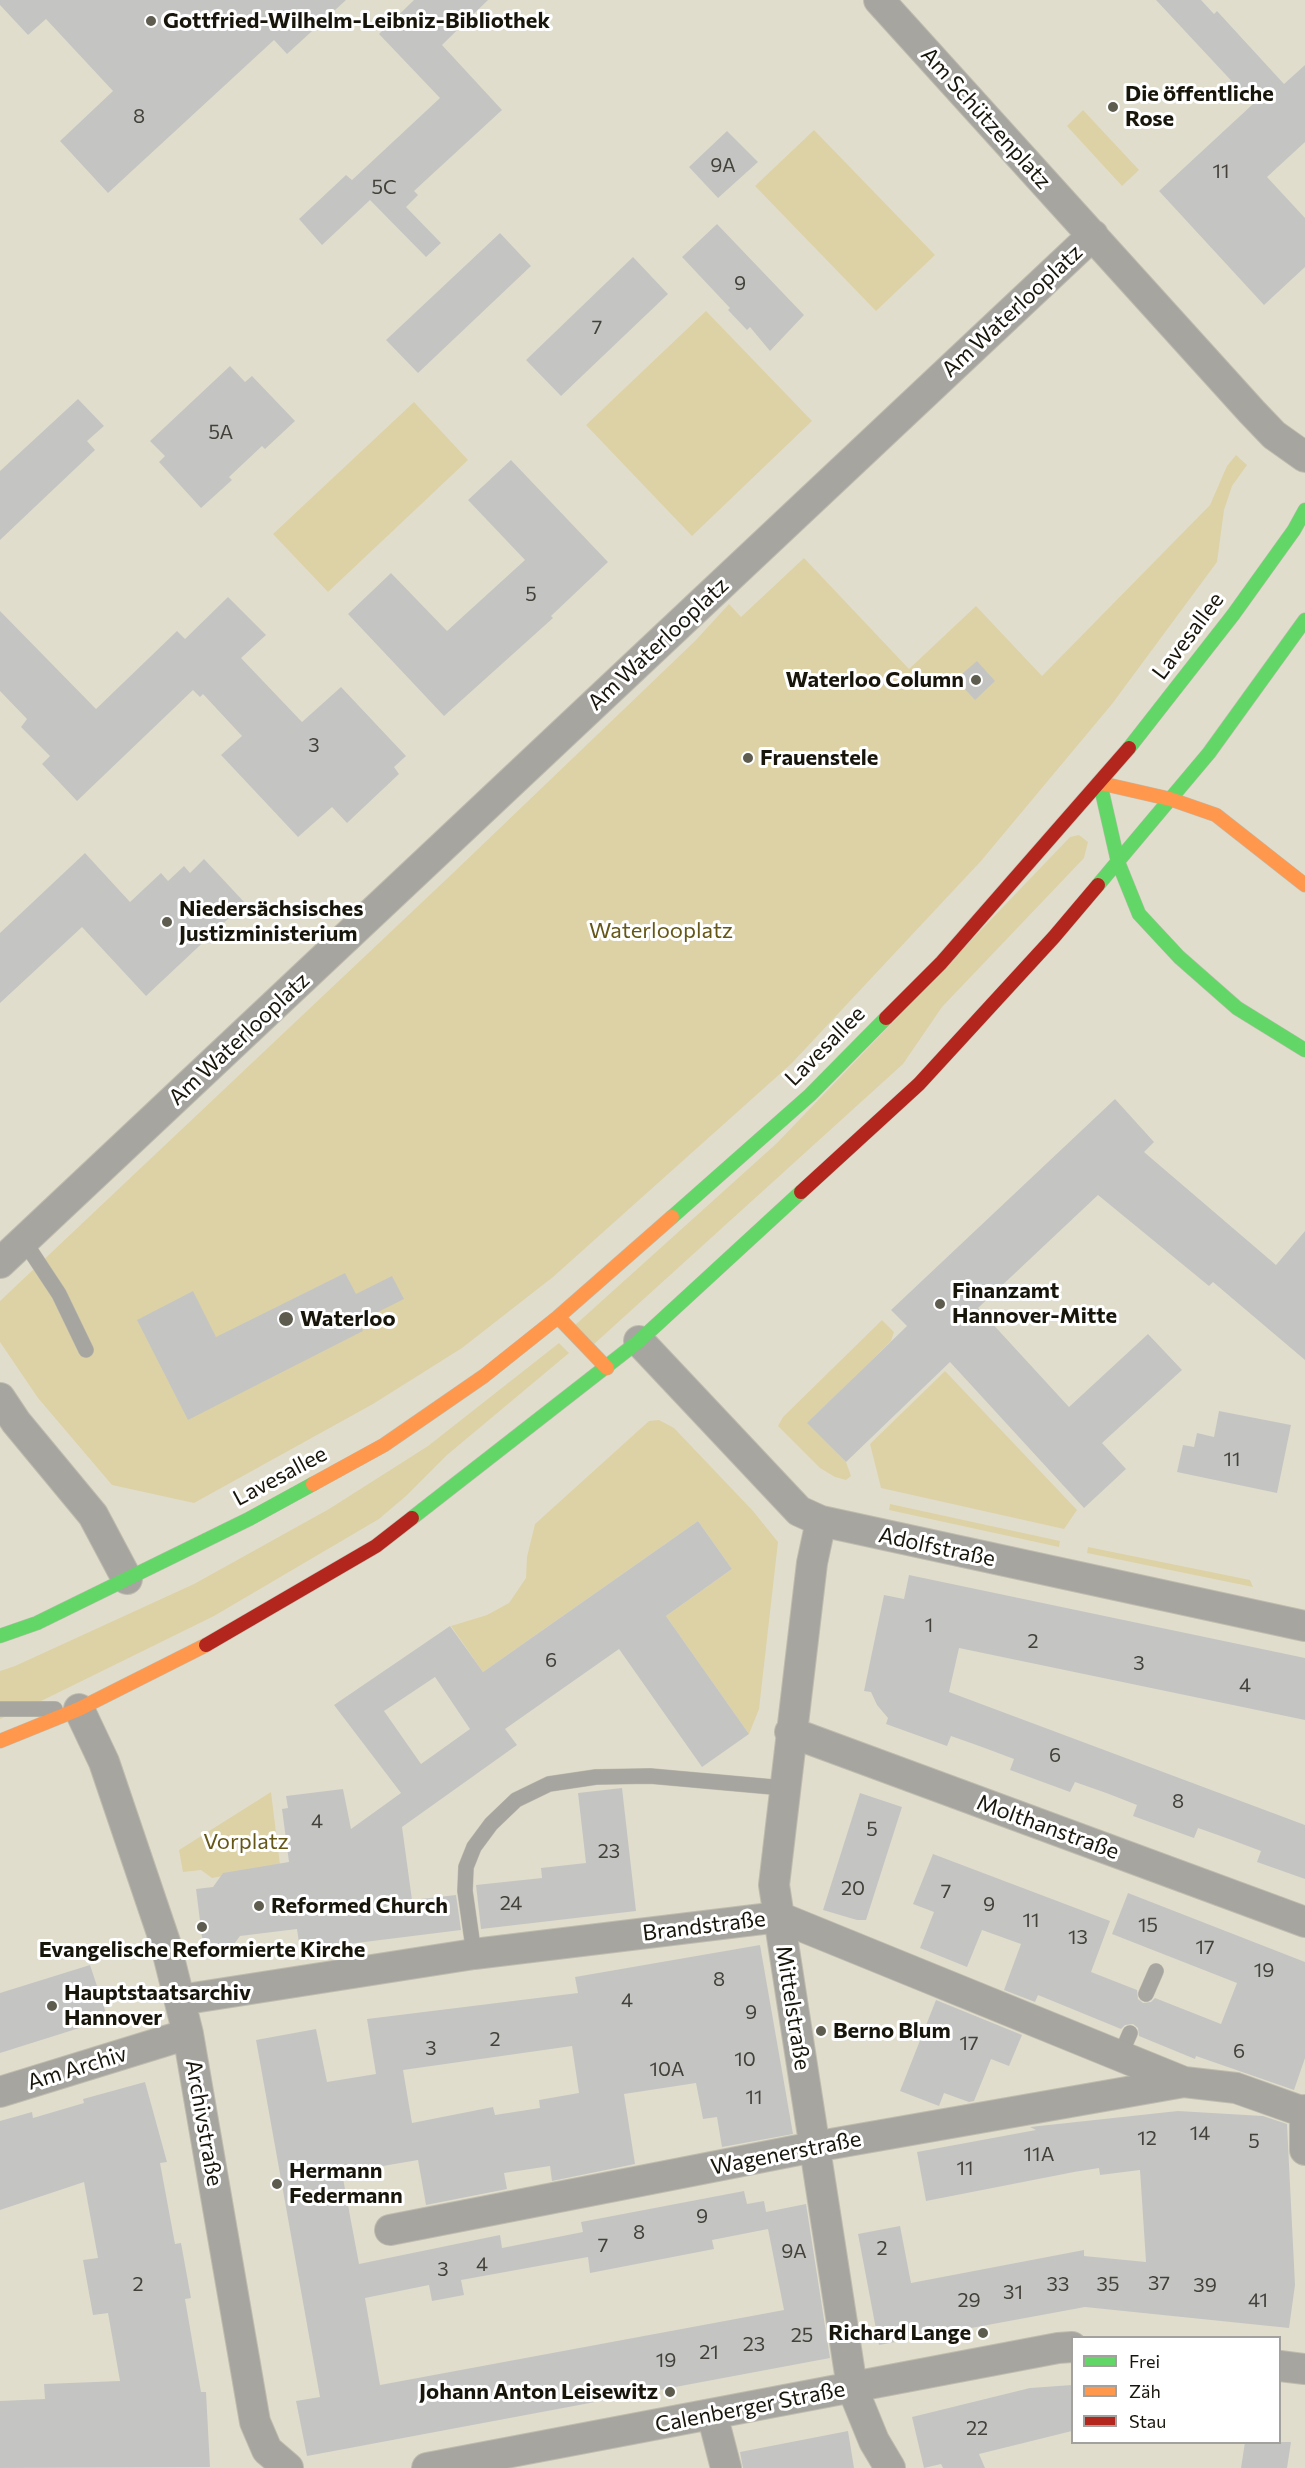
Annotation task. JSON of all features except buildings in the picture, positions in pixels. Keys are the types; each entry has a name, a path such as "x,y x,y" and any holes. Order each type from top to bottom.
{"main road":[{"name":"Lavesallee","path":"0,1636 37,1623 249,1519 384,1445 484,1376 558,1317 810,1095 941,963 1100,783 1165,704 1233,615 1294,530 1305,510"},
{"path":"0,1741 79,1709 216,1640 376,1545 639,1341 919,1084 1054,937 1209,753 1305,620"},
{"path":"1305,885 1216,815 1170,799 1100,783 1118,862 1140,914 1179,957 1237,1008 1305,1050"},
{"path":"558,1317 607,1368"}],"street":[{"name":"Am Schützenplatz","path":"879,0 1093,236"},
{"name":"Am Waterlooplatz","path":"0,1263 1093,236 1274,435 1305,457"},
{"name":"Adolfstraße","path":"639,1341 799,1511 820,1521 1305,1626"},
{"path":"0,1398 16,1422 93,1515 127,1579"},
{"name":"Mittelstraße","path":"820,1521 812,1563 790,1732 774,1885 852,2387 874,2441 890,2468"},
{"name":"Archivstraße","path":"79,1709 104,1762 165,1942 188,2034 255,2422 267,2450 288,2468"},
{"name":"Molthanstraße","path":"790,1732 1305,1922"},
{"name":"Brandstraße","path":"180,2000 474,1954 779,1917 1125,2044 1184,2082 1236,2088 1305,2111"},
{"name":"Am Archiv","path":"0,2092 188,2034"},
{"name":"Wagenerstraße","path":"390,2230 814,2147 1184,2082"},
{"path":"1305,2111 1305,2150"},
{"name":"Calenberger Straße","path":"427,2468 500,2461 712,2414 1058,2348 1071,2348"},
{"path":"1281,2366 1305,2368"},
{"path":"712,2414 721,2456 726,2468"}],"lane":[{"path":"24,1241 59,1294 86,1350"},
{"path":"0,1709 79,1709"},
{"path":"474,1954 465,1891 466,1867 474,1847 491,1824 516,1800 549,1784 596,1777 650,1776 784,1788"},
{"path":"1146,1994 1156,1971"}],"green space":[{"path":"1083,110 1139,170 1122,186 1067,126"},
{"path":"814,130 935,255 876,311 755,186"},
{"path":"706,311 812,421 692,536 586,425"},
{"path":"414,402 468,460 328,592 273,534"},
{"name":"Waterlooplatz","path":"1236,455 1247,465 1232,486 1224,510 1217,562 1112,704 981,861 791,1064 553,1277 462,1348 373,1404 194,1503 112,1485 38,1398 0,1342 0,1301 453,873 695,641 729,604 741,617 804,558 909,669 976,606 1042,676 1210,505 1227,466"},
{"path":"1079,835 1088,842 1084,858 942,1007 903,1064 593,1345 574,1326 777,1143 1070,837"},
{"path":"882,1320 894,1332 891,1341 808,1423 846,1462 851,1476 846,1480 835,1477 820,1468 778,1426 783,1417"},
{"path":"559,1343 569,1353 447,1455 379,1519 214,1616 0,1719 0,1671 194,1584 329,1509 428,1446"},
{"path":"945,1371 1077,1510 1064,1529 881,1488 870,1444"},
{"path":"659,1420 674,1428 753,1511 778,1542 759,1709 749,1734 666,1616 732,1569 698,1521 483,1672 451,1626 487,1615 509,1603 526,1578 527,1557 535,1524 649,1421"},
{"path":"890,1504 1060,1541 1059,1547 889,1510"},
{"path":"1088,1547 1250,1580 1253,1587 1087,1553"},
{"name":"Vorplatz","path":"271,1792 280,1865 212,1878 201,1870 183,1872 179,1850"}],"traffic: fast":[{"path":"1129,748 1233,615 1294,530 1305,510"},
{"path":"1098,885 1209,753 1305,620"},
{"path":"1100,783 1118,862 1139,914 1179,957 1237,1008 1305,1050"},
{"path":"672,1217 810,1095 886,1018"},
{"path":"412,1518 639,1341 801,1192"},
{"path":"0,1636 37,1623 249,1519 313,1484"}],"traffic: slow":[{"path":"1100,783 1170,799 1216,815 1305,885"},
{"path":"313,1484 384,1445 484,1376 558,1317 672,1217"},
{"path":"558,1317 607,1368"},
{"path":"0,1741 79,1709 206,1645"}],"traffic: jam":[{"path":"886,1018 941,963 1129,748"},
{"path":"801,1192 919,1084 1054,937 1098,885"},
{"path":"206,1645 376,1546 412,1518"}],"place":[{"name":"Gottfried-Wilhelm-Leibniz-Bibliothek","path":"151,21"},
{"name":"Die öffentliche Rose","path":"1113,107"},
{"name":"Waterloo Column","path":"976,680"},
{"name":"Frauenstele","path":"748,758"},
{"name":"Niedersächsisches Justizministerium","path":"167,922"},
{"name":"Finanzamt Hannover-Mitte","path":"940,1304"},
{"name":"Waterloo","path":"286,1319"},
{"name":"Reformed Church","path":"259,1906"},
{"name":"Evangelische Reformierte Kirche","path":"202,1927"},
{"name":"Hauptstaatsarchiv Hannover","path":"52,2006"},
{"name":"Berno Blum","path":"821,2031"},
{"name":"Hermann Federmann","path":"277,2184"},
{"name":"Richard Lange","path":"983,2333"},
{"name":"Johann Anton Leisewitz","path":"670,2392"}]}
